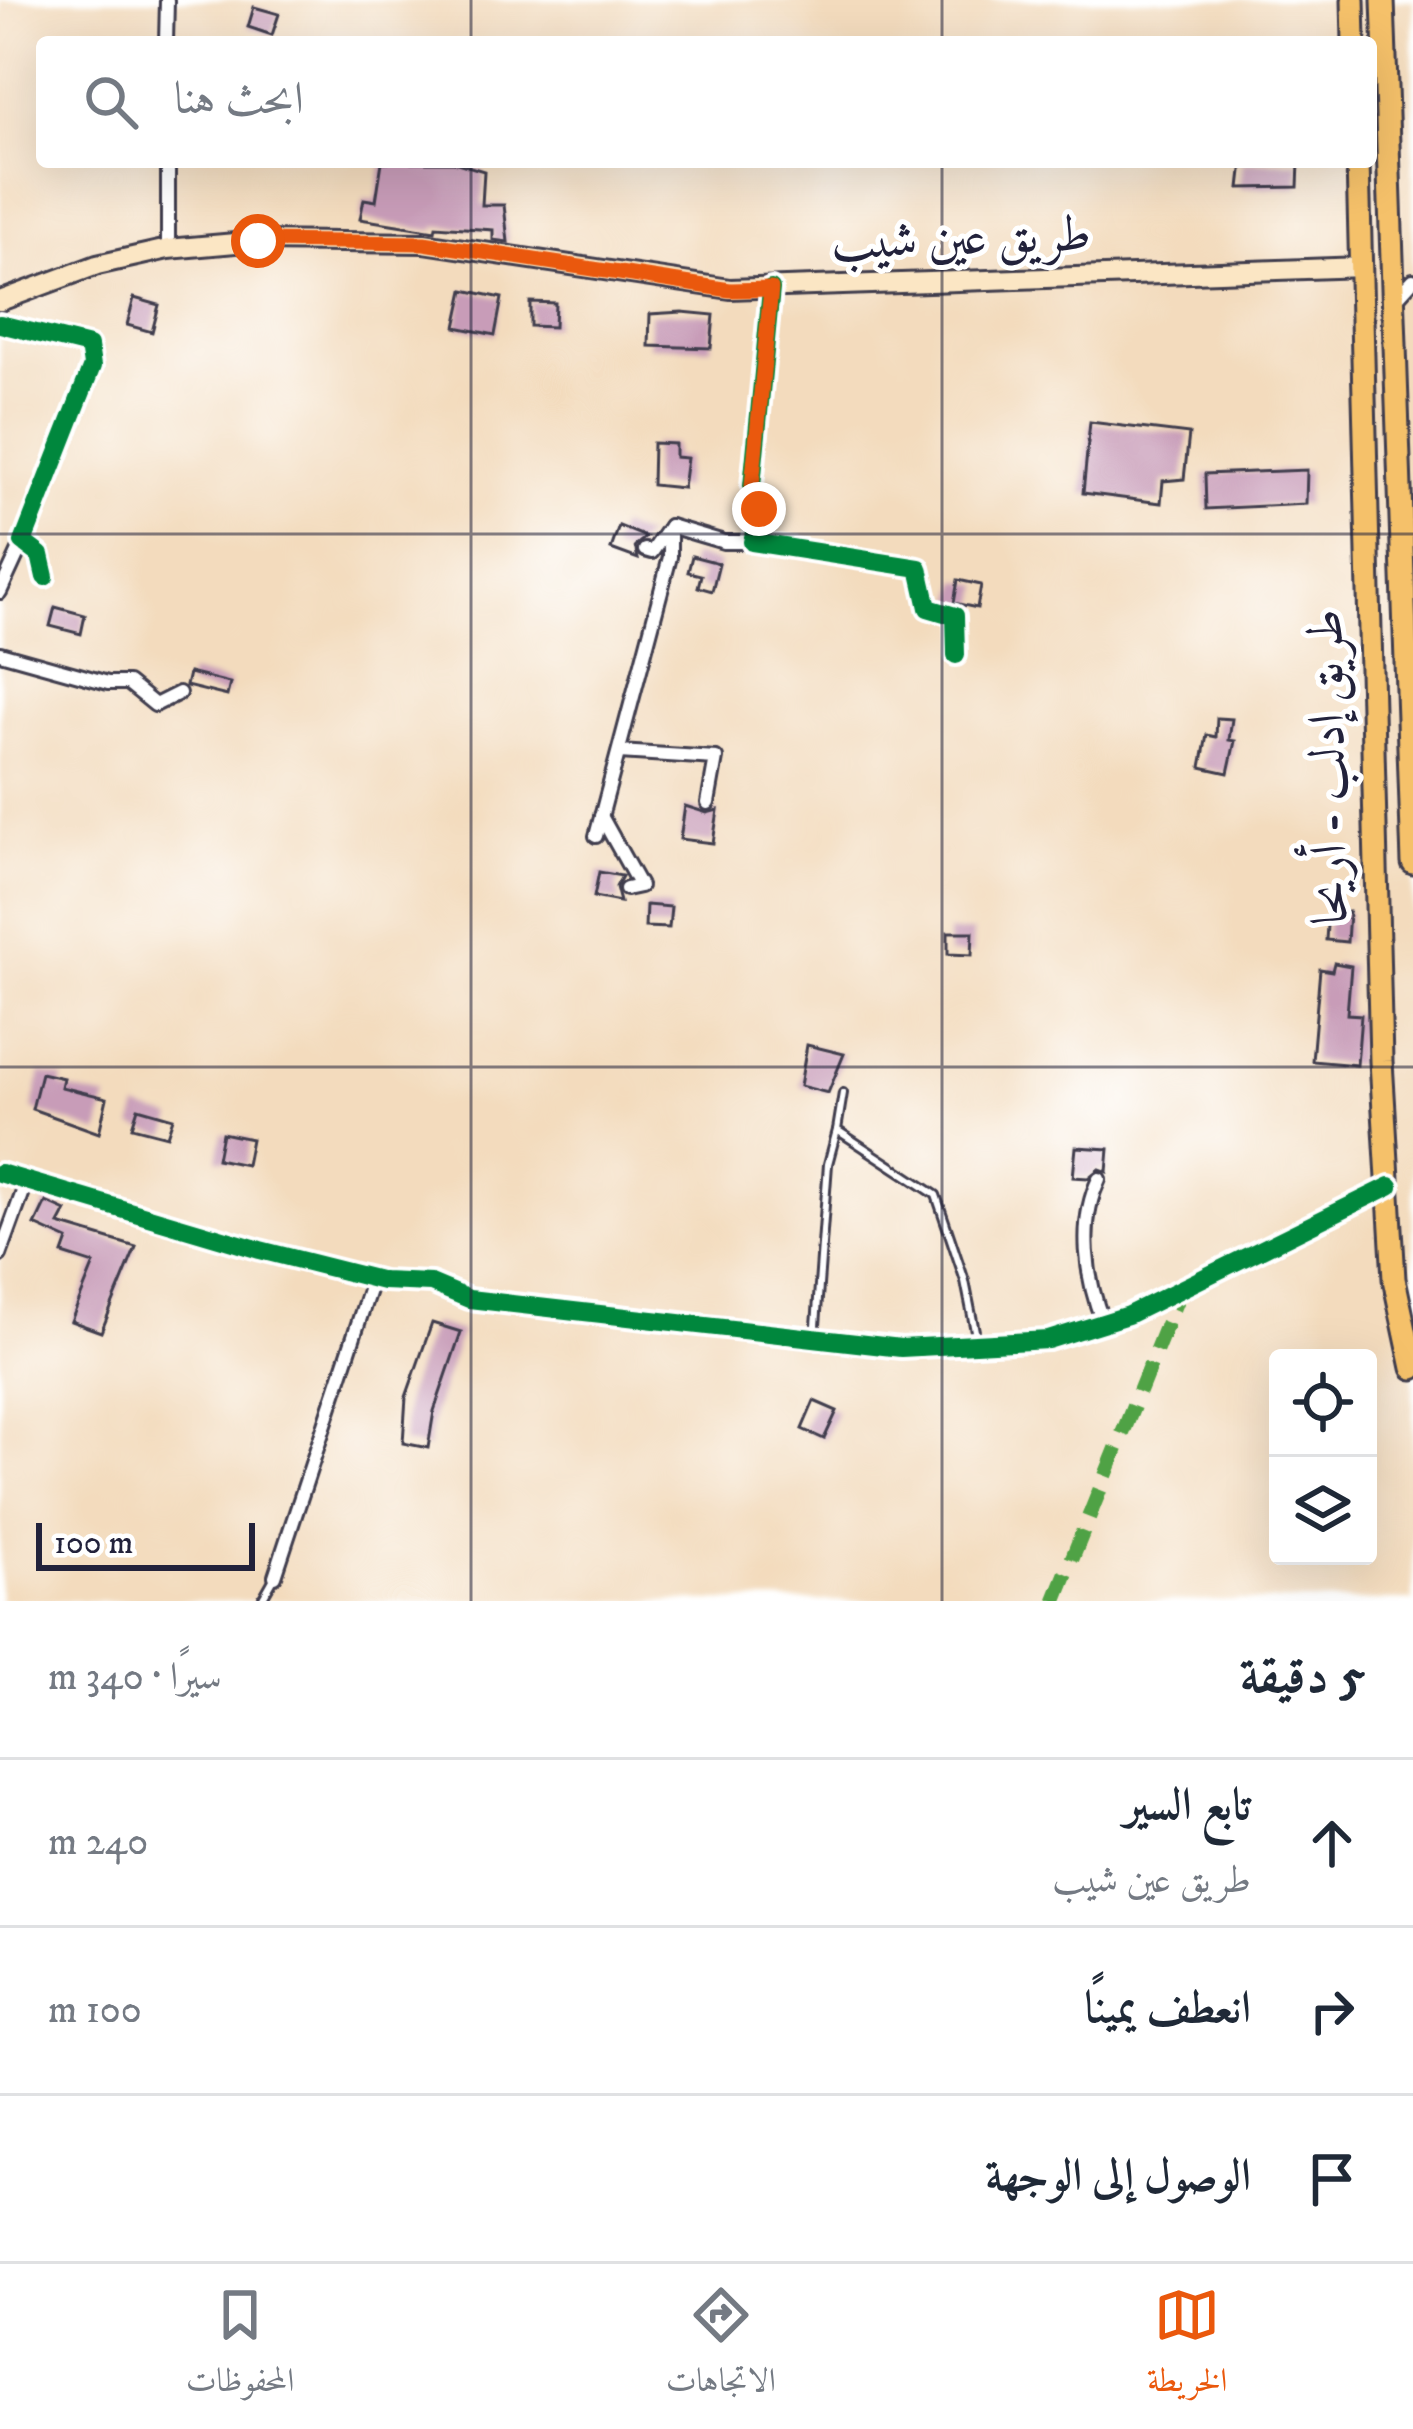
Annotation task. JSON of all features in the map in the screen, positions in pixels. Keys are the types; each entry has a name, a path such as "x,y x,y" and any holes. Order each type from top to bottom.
{"main road":[{"path":"1352,0 1354,36"},
{"name":"طريق إدلب - أريحا","path":"1383,0 1402,228 1394,302 1395,408 1413,863"},
{"name":"طريق إدلب - أريحا","path":"1358,168 1381,1061 1394,1279 1413,1368"},
{"name":"طريق عين شيب","path":"0,301 97,265 168,249 258,241 424,243 730,290 1362,266"},
{"path":"1367,408 1395,408"}],"street":[{"path":"165,2 166,36"},
{"path":"168,168 168,249"},
{"path":"1394,302 1413,280"},
{"path":"752,542 759,509 752,486 771,289"},
{"path":"0,324 88,346 92,366 0,592"},
{"path":"670,526 724,542 752,542 919,568 928,608 955,616 956,655"},
{"path":"645,550 652,552 670,526"},
{"path":"596,836 670,557 670,526"},
{"path":"23,542 40,555 45,577"},
{"path":"0,653 107,683 128,683 155,705 178,693"},
{"path":"620,752 716,758 708,803"},
{"path":"601,816 640,886 626,889"},
{"path":"0,1173 260,1250 373,1278 431,1283 469,1299 523,1309 901,1348 1048,1340 1103,1322 1180,1291 1390,1186"},
{"path":"0,1255 28,1178"},
{"path":"1099,1179 1087,1219 1090,1279 1103,1322"},
{"path":"275,1576 373,1278"}],"lane":[{"path":"815,1339 828,1164 843,1093"},
{"path":"837,1130 936,1196 965,1281 978,1345"},
{"path":"261,1601 275,1576"}],"building":[{"path":"254,7 279,14 272,35 248,27"},
{"path":"381,168 484,171 482,205 504,205 508,242 493,240 493,230 436,226 435,231 360,219 364,199 376,201"},
{"path":"1242,168 1299,168 1298,187 1240,188"},
{"path":"464,290 502,298 495,335 456,327"},
{"path":"134,298 159,305 152,332 127,325"},
{"path":"530,302 555,303 554,327 530,326"},
{"path":"650,314 714,315 711,348 649,346"},
{"path":"1090,422 1189,434 1184,479 1163,481 1161,503 1083,493"},
{"path":"653,443 675,444 675,457 687,458 683,488 652,485"},
{"path":"1307,470 1306,504 1206,509 1205,474"},
{"path":"619,526 646,537 635,546 638,559 611,549"},
{"path":"692,556 719,563 712,591 698,587 701,575 688,572"},
{"path":"958,580 981,585 977,608 954,603"},
{"path":"55,607 85,615 81,634 50,626"},
{"path":"189,673 230,683 227,696 186,686"},
{"path":"1217,718 1232,719 1229,740 1235,741 1228,773 1201,767 1207,735 1216,737"},
{"path":"685,806 707,813 718,810 713,843 680,839"},
{"path":"599,872 622,876 616,887 620,902 594,897"},
{"path":"646,905 671,907 669,928 645,927"},
{"path":"1328,911 1349,912 1347,942 1326,940"},
{"path":"948,932 973,932 972,955 948,954"},
{"path":"1334,963 1351,966 1347,1014 1361,1015 1357,1065 1312,1061 1320,969 1332,971"},
{"path":"807,1045 844,1054 828,1093 800,1086"},
{"path":"41,1073 63,1078 61,1087 107,1098 99,1133 32,1109"},
{"path":"138,1108 173,1118 167,1136 132,1127"},
{"path":"222,1133 251,1139 246,1165 217,1159"},
{"path":"1076,1147 1109,1149 1107,1172 1099,1169 1088,1178 1073,1177"},
{"path":"46,1202 66,1211 59,1224 136,1247 101,1332 71,1321 94,1264 63,1254 68,1240 35,1225"},
{"path":"432,1323 461,1332 434,1411 428,1448 403,1443 406,1397"},
{"path":"814,1401 837,1411 824,1439 802,1429"}],"marked path":[{"path":"1055,1601 1180,1291"}],"cycle path":[{"path":"771,289 752,486 759,509 752,542 919,568 928,608 955,616 956,655"},
{"path":"0,324 89,346 92,366 23,542 40,555 45,577"},
{"path":"0,1173 260,1250 383,1281 431,1283 469,1299 901,1348 1048,1340 1128,1315 1390,1186"}],"route":[{"path":"258,241 424,243 730,290 771,289 752,486 759,509"}]}
